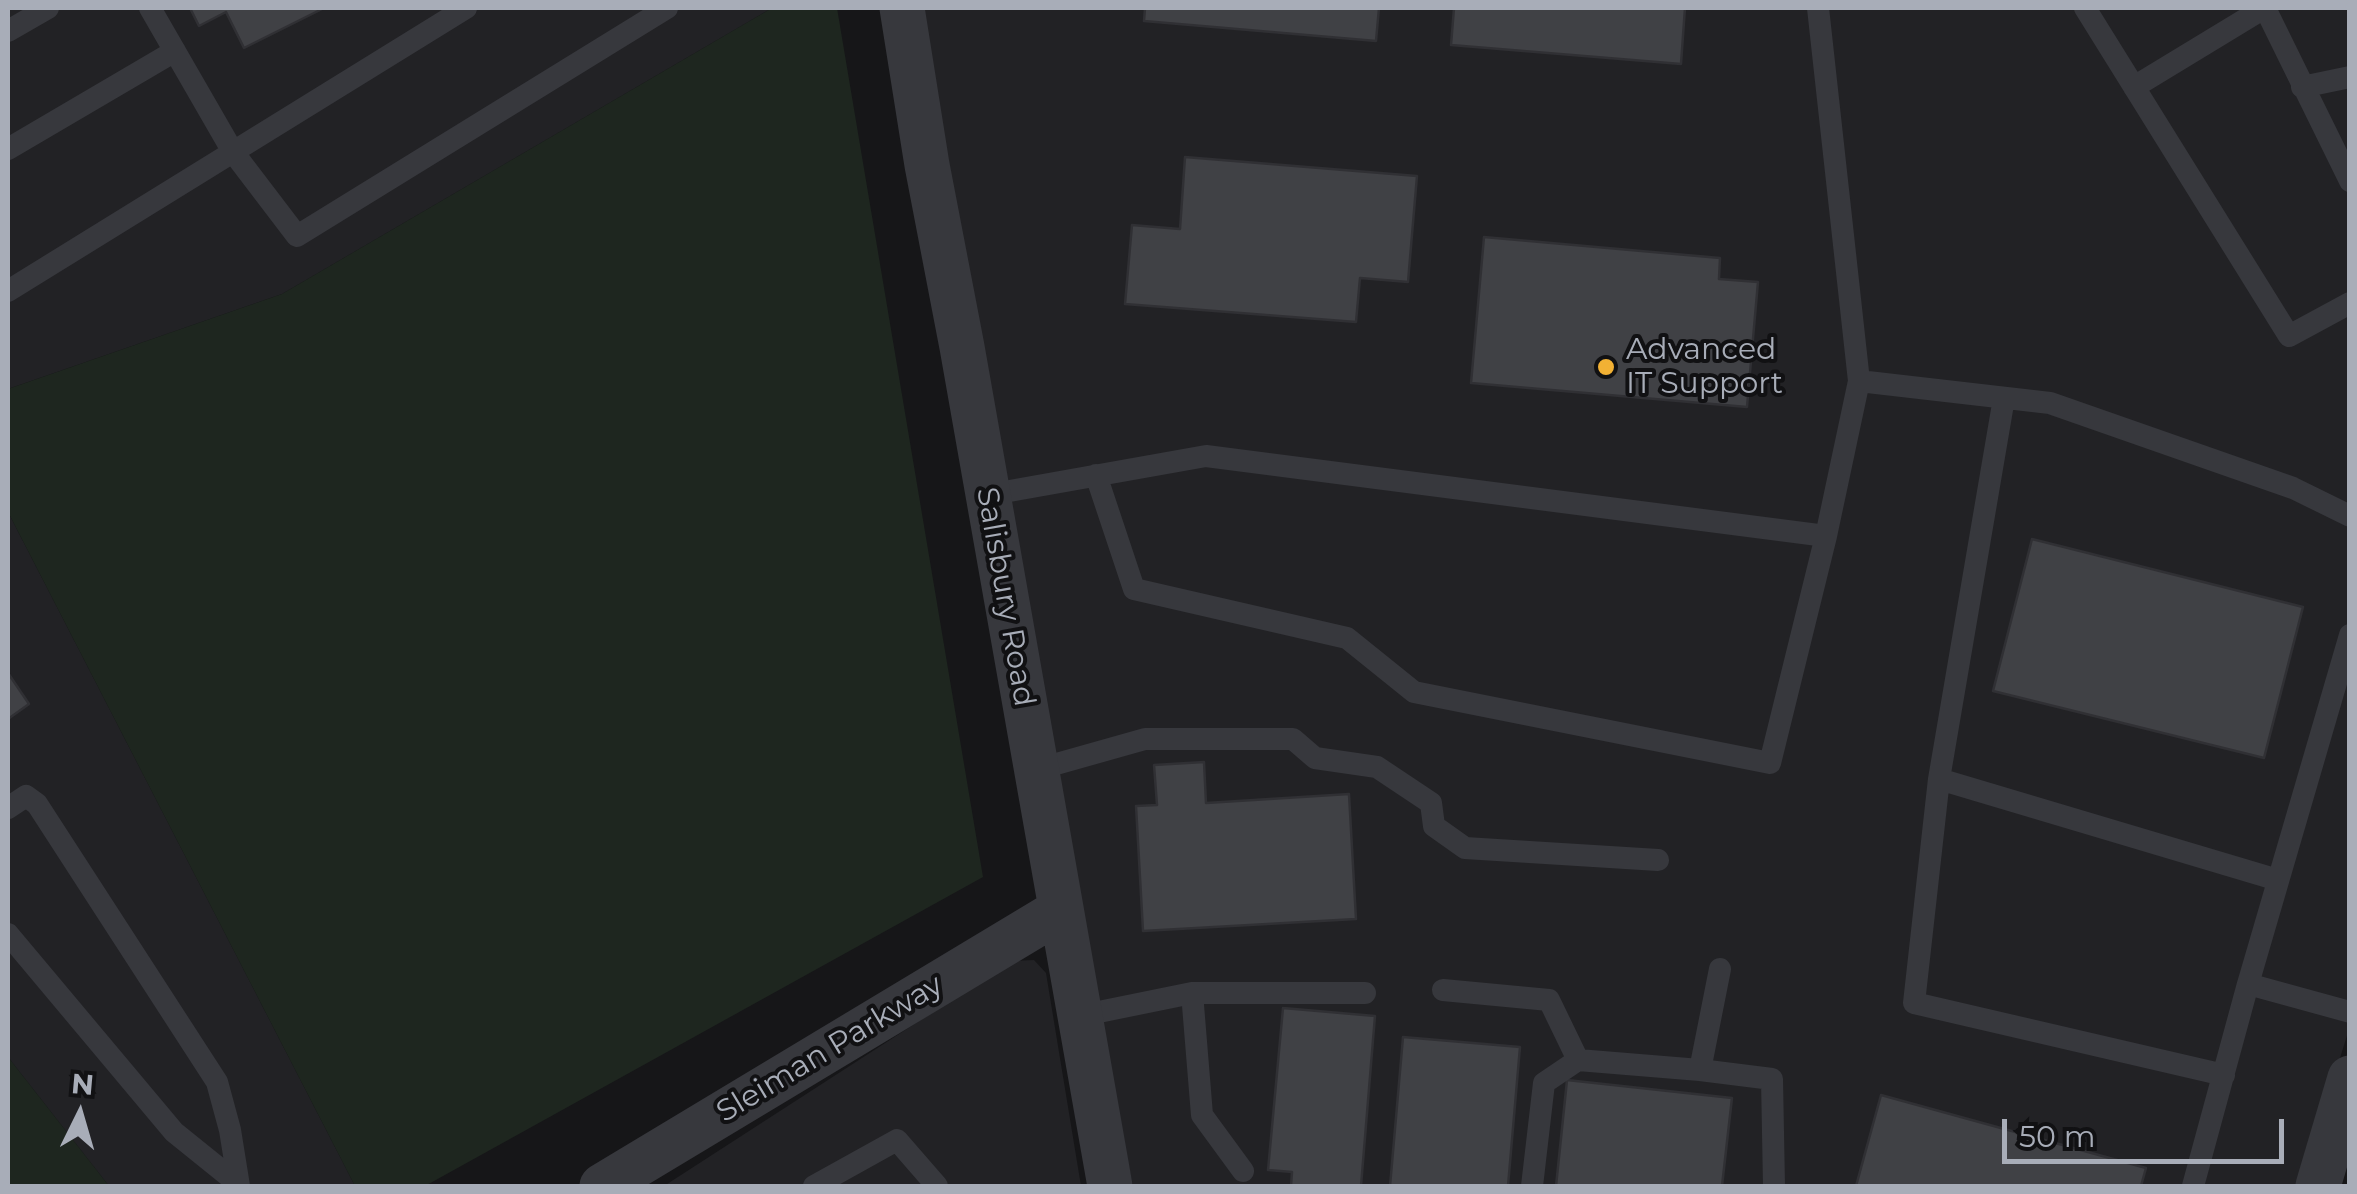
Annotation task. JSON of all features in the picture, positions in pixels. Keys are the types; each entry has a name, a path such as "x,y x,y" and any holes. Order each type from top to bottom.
{"street":[{"name":"Salisbury Road","path":"902,8 1110,1186"},
{"name":"Sleiman Parkway","path":"602,1186 1059,911"},
{"path":"2318,1186 2350,1078"}],"lane":[{"path":"8,30 48,8"},
{"path":"150,8 232,152 296,236 667,8"},
{"path":"8,291 466,8"},
{"path":"1096,475 1134,589 1347,638 1414,692 1770,763 1826,536 1858,381 1818,8"},
{"path":"2084,8 2289,336 2350,304"},
{"path":"2134,87 2264,8 2350,180"},
{"path":"8,149 175,51"},
{"path":"2302,87 2350,76"},
{"path":"1858,381 2050,403 2293,488 2350,516"},
{"path":"2004,398 1939,779 1914,1003 2224,1075"},
{"path":"988,495 1206,456 1826,536"},
{"path":"2193,1186 2350,636"},
{"path":"1035,770 1145,739 1293,738 1315,758 1377,767 1431,804 1434,826 1465,848 1658,860"},
{"path":"1939,779 2278,880"},
{"path":"8,808 26,796 36,804 216,1082 230,1130 237,1184"},
{"path":"8,934 174,1132 237,1184"},
{"path":"1700,1070 1720,969"},
{"path":"2248,984 2350,1012"},
{"path":"1443,990 1549,1000 1578,1060"},
{"path":"1078,1016 1192,993 1364,994"},
{"path":"1192,993 1202,1116 1243,1170"},
{"path":"1532,1186 1544,1083 1578,1060 1772,1079 1774,1186"},
{"path":"814,1186 897,1140 937,1186"}],"shaded area":[{"path":"8,8 772,8 282,294 8,389"},
{"path":"772,8 837,8 983,877 425,1186 355,1186 8,512 8,389 282,294"},
{"path":"922,8 2349,8 2350,1026 2300,1186 1133,1186 1081,941"},
{"path":"8,512 355,1186 109,1186 8,1057"},
{"path":"1034,960 1046,973 1081,1186 664,1186 1012,961"},
{"path":"8,1057 109,1186 8,1186"}],"building":[{"path":"190,8 324,8 244,48 226,12 199,26"},
{"path":"1145,8 1379,8 1376,41 1144,21"},
{"path":"1454,8 1685,8 1681,64 1451,45"},
{"path":"1185,157 1417,176 1408,282 1360,278 1356,322 1125,304 1132,225 1180,229"},
{"path":"1484,237 1720,258 1719,279 1758,282 1747,407 1471,383"},
{"path":"2032,539 2303,607 2264,758 1993,691"},
{"path":"8,673 29,704 8,719"},
{"path":"1204,762 1206,803 1349,794 1356,919 1143,931 1136,806 1157,805 1154,765"},
{"path":"1283,1008 1375,1016 1361,1186 1291,1186 1292,1172 1268,1170"},
{"path":"1403,1037 1520,1047 1508,1186 1390,1186"},
{"path":"1567,1080 1732,1098 1722,1186 1556,1186"},
{"path":"1881,1095 2146,1168 2141,1186 1856,1186"}],"place":[{"name":"Advanced IT Support","path":"1606,367"}]}
